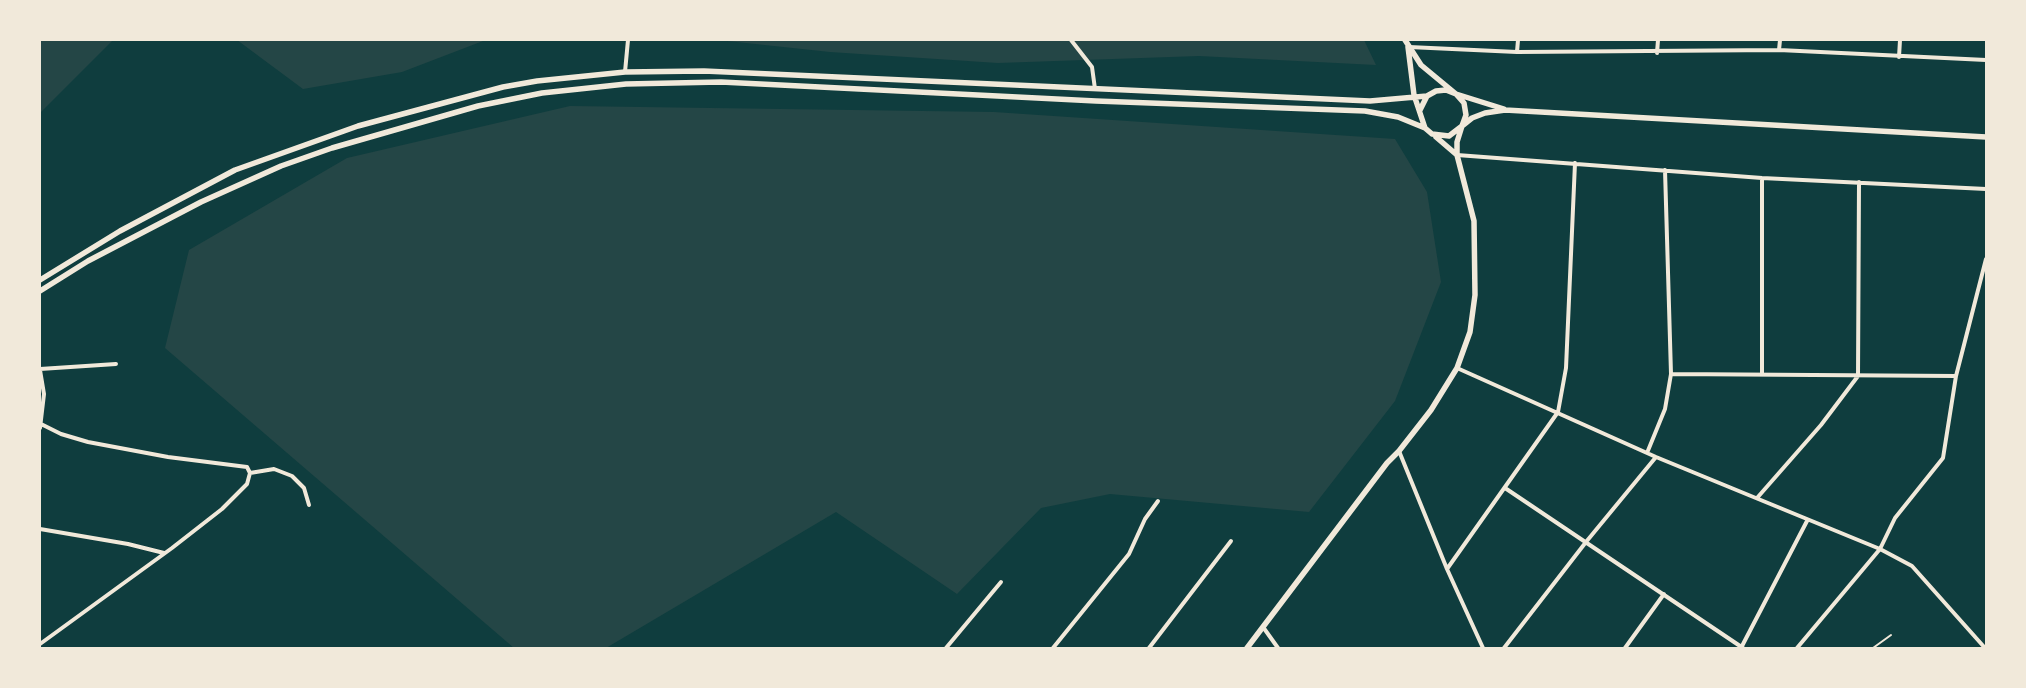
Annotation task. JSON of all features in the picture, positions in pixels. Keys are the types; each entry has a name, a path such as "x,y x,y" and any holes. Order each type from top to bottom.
{"main road":[{"path":"1247,648 1387,463 1400,452 1432,410 1457,368 1470,332 1475,295 1474,221 1458,155 1457,142 1466,115 1464,103 1421,65 1405,40"},
{"path":"1408,47 1414,96 1420,110 1420,120 1425,128 1458,155"},
{"path":"40,280 120,231 235,170 358,126 503,87 537,81 625,72 806,74 1370,101 1427,96 1436,91 1446,90 1505,110"},
{"path":"40,291 88,261 200,202 281,166 332,148 478,106 542,93 626,84 721,82 1096,101 1356,111 1398,117 1425,128"},
{"path":"1420,110 1427,96"},
{"path":"1432,134 1449,136 1472,118 1485,113 1505,110 1986,137"}],"street":[{"path":"625,72 628,40"},
{"path":"1071,40 1092,66 1095,89"},
{"path":"1517,52 1518,40"},
{"path":"1657,53 1658,40"},
{"path":"1779,50 1780,40"},
{"path":"1899,57 1900,40"},
{"path":"1408,47 1517,52 1657,53 1779,50 1986,60"},
{"path":"1458,155 1762,178 1986,189"},
{"path":"1447,569 1558,412 1566,368 1575,163"},
{"path":"1647,453 1665,409 1671,374 1665,170"},
{"path":"1762,178 1762,373"},
{"path":"1757,498 1821,425 1858,376 1859,182"},
{"path":"1797,648 1880,549 1896,518 1943,458 1956,376 1986,259"},
{"path":"40,644 164,553 222,508 248,484 250,473 247,467 168,457 88,442 40,426 44,394 40,370 116,364"},
{"path":"1457,368 1656,457 1757,498 1807,521 1880,549 1912,566 1985,648"},
{"path":"1671,374 1762,373 1858,376 1956,376"},
{"path":"1400,452 1447,569 1483,648"},
{"path":"1504,648 1586,542 1656,457"},
{"path":"250,473 274,469 292,476 304,488 309,505"},
{"path":"1505,488 1742,647 1807,521"},
{"path":"1053,648 1129,554 1145,519 1158,501"},
{"path":"40,529 128,544 164,553"},
{"path":"1149,648 1231,541"},
{"path":"946,648 1000,582"},
{"path":"1625,648 1664,594"},
{"path":"1263,627 1278,648"}],"lane":[{"path":"1874,648 1891,635"}],"shaded area":[{"path":"40,40 113,40 40,113"},
{"path":"237,40 518,40 483,41 402,72 303,89"},
{"path":"718,40 1364,40 1376,65 1199,56 998,63 830,52"},
{"path":"570,106 994,112 1395,139 1427,192 1441,282 1395,401 1309,512 1110,494 1041,508 957,594 836,512 606,648 514,648 165,348 189,250 347,158"}]}
